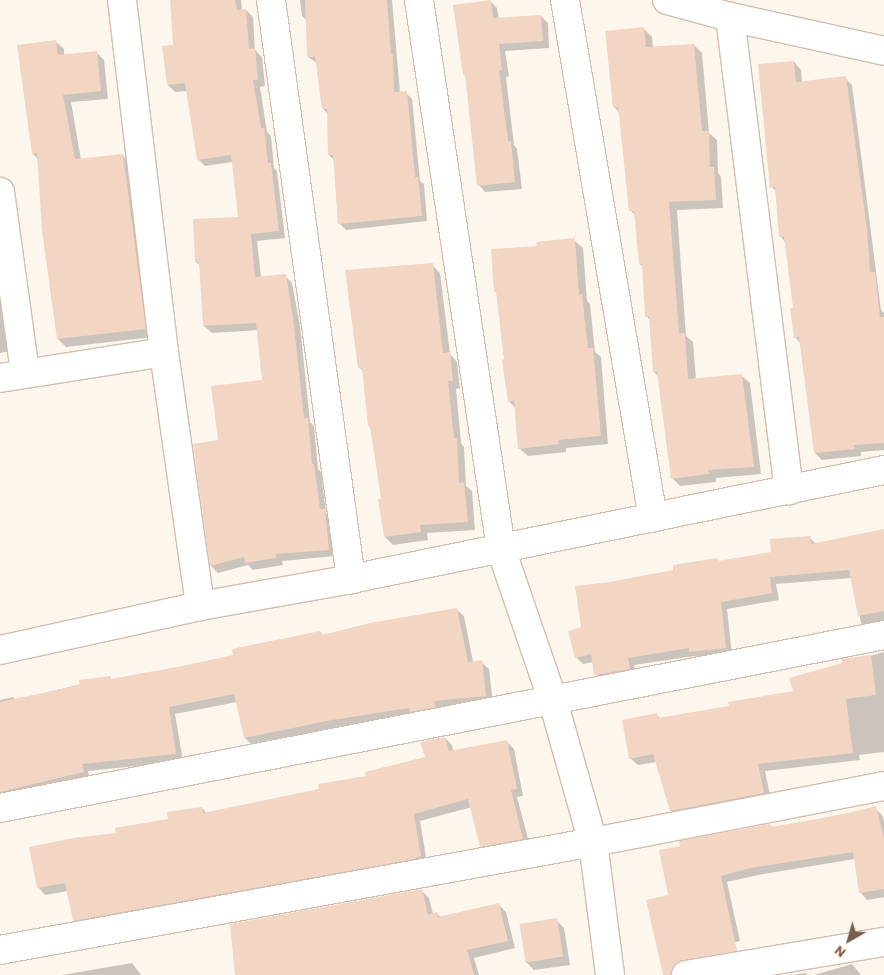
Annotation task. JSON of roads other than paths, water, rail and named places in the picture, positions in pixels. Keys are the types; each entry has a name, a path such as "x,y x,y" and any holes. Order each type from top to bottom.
{"street":[{"path":"122,0 164,352 200,606"},
{"path":"271,0 351,579"},
{"path":"418,0 501,549 553,700 593,842 610,975"},
{"path":"565,0 652,518"},
{"path":"667,0 730,17 884,52"},
{"path":"730,17 789,490"},
{"path":"0,192 12,376 164,352"},
{"path":"0,650 200,606 351,579 884,470"},
{"path":"0,808 884,635"},
{"path":"0,950 593,842 884,786"},
{"path":"686,975 884,942"}]}
